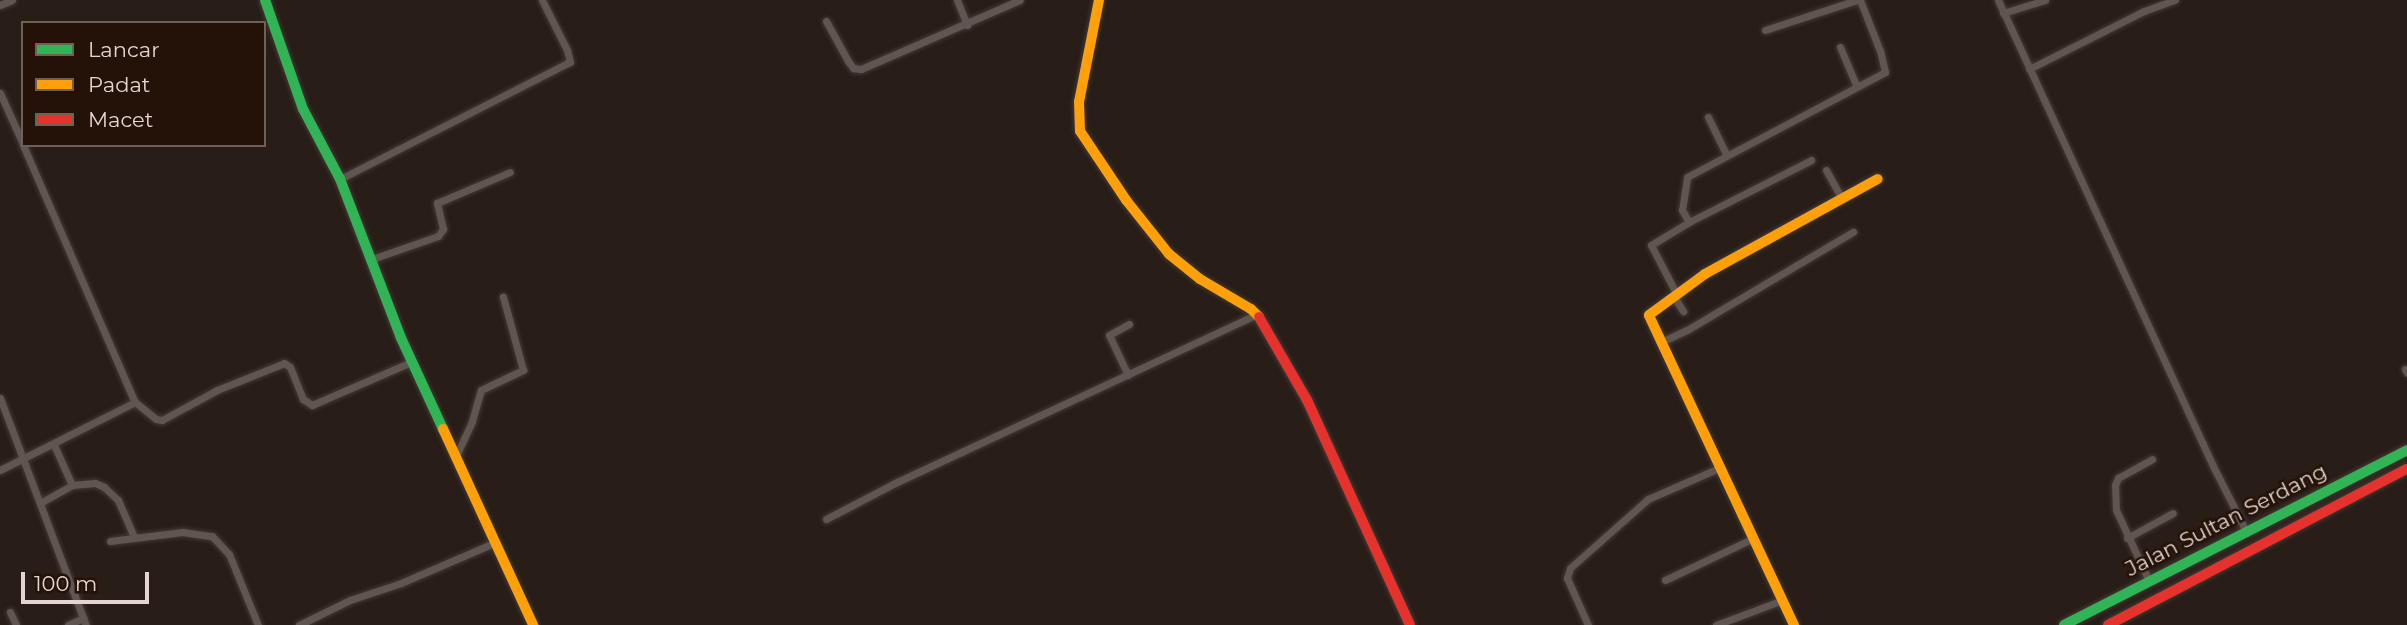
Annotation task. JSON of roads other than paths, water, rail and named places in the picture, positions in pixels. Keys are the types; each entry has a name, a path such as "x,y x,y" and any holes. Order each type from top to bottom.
{"main road":[{"path":"265,0 303,109 340,179 411,362 532,621"},
{"path":"1100,0 1079,102 1080,131 1126,200 1169,254 1200,279 1258,314 1265,323 1307,400 1410,625"},
{"path":"1794,625 1719,468 1650,313 1675,295 1842,197 1878,179"},
{"name":"Jalan Sultan Serdang","path":"2064,625 2407,450"},
{"name":"Jalan Sultan Serdang","path":"2108,625 2407,469"}],"street":[{"path":"0,5 12,0"},
{"path":"340,179 570,62 568,50 542,0"},
{"path":"957,0 967,25"},
{"path":"827,21 851,65 861,69 1020,0"},
{"path":"1689,222 1682,210 1684,180 1885,71 1858,0 1765,30"},
{"path":"1998,0 2207,453 2248,533"},
{"path":"2003,13 2045,0"},
{"path":"2029,69 2144,11 2175,0"},
{"path":"1840,47 1857,87"},
{"path":"0,93 21,140"},
{"path":"1707,117 1727,156"},
{"path":"24,147 135,402 156,419 162,420 217,390 284,363 290,367 303,399 312,405 411,362"},
{"path":"1683,311 1651,245 1689,222 1811,160"},
{"path":"1826,170 1842,197"},
{"path":"372,259 438,236 443,229 437,203 510,172"},
{"path":"1661,342 1687,330 1853,232"},
{"path":"456,456 472,421 481,390 523,370 503,297"},
{"path":"826,519 897,482 1258,314"},
{"path":"1128,375 1109,334 1129,324"},
{"path":"0,398 85,621 68,625"},
{"path":"0,470 135,402"},
{"path":"54,445 72,485"},
{"path":"2149,581 2116,510 2116,480 2152,459"},
{"path":"1588,625 1567,578 1570,568 1648,499 1719,468"},
{"path":"40,503 72,485 95,483 112,492 134,537"},
{"path":"2127,538 2173,513"},
{"path":"110,541 182,532 212,536 229,554 258,625"},
{"path":"1665,580 1754,538"},
{"path":"299,625 350,600 401,583 496,542"},
{"path":"1716,625 1783,600"},
{"path":"10,612 16,625"}]}
